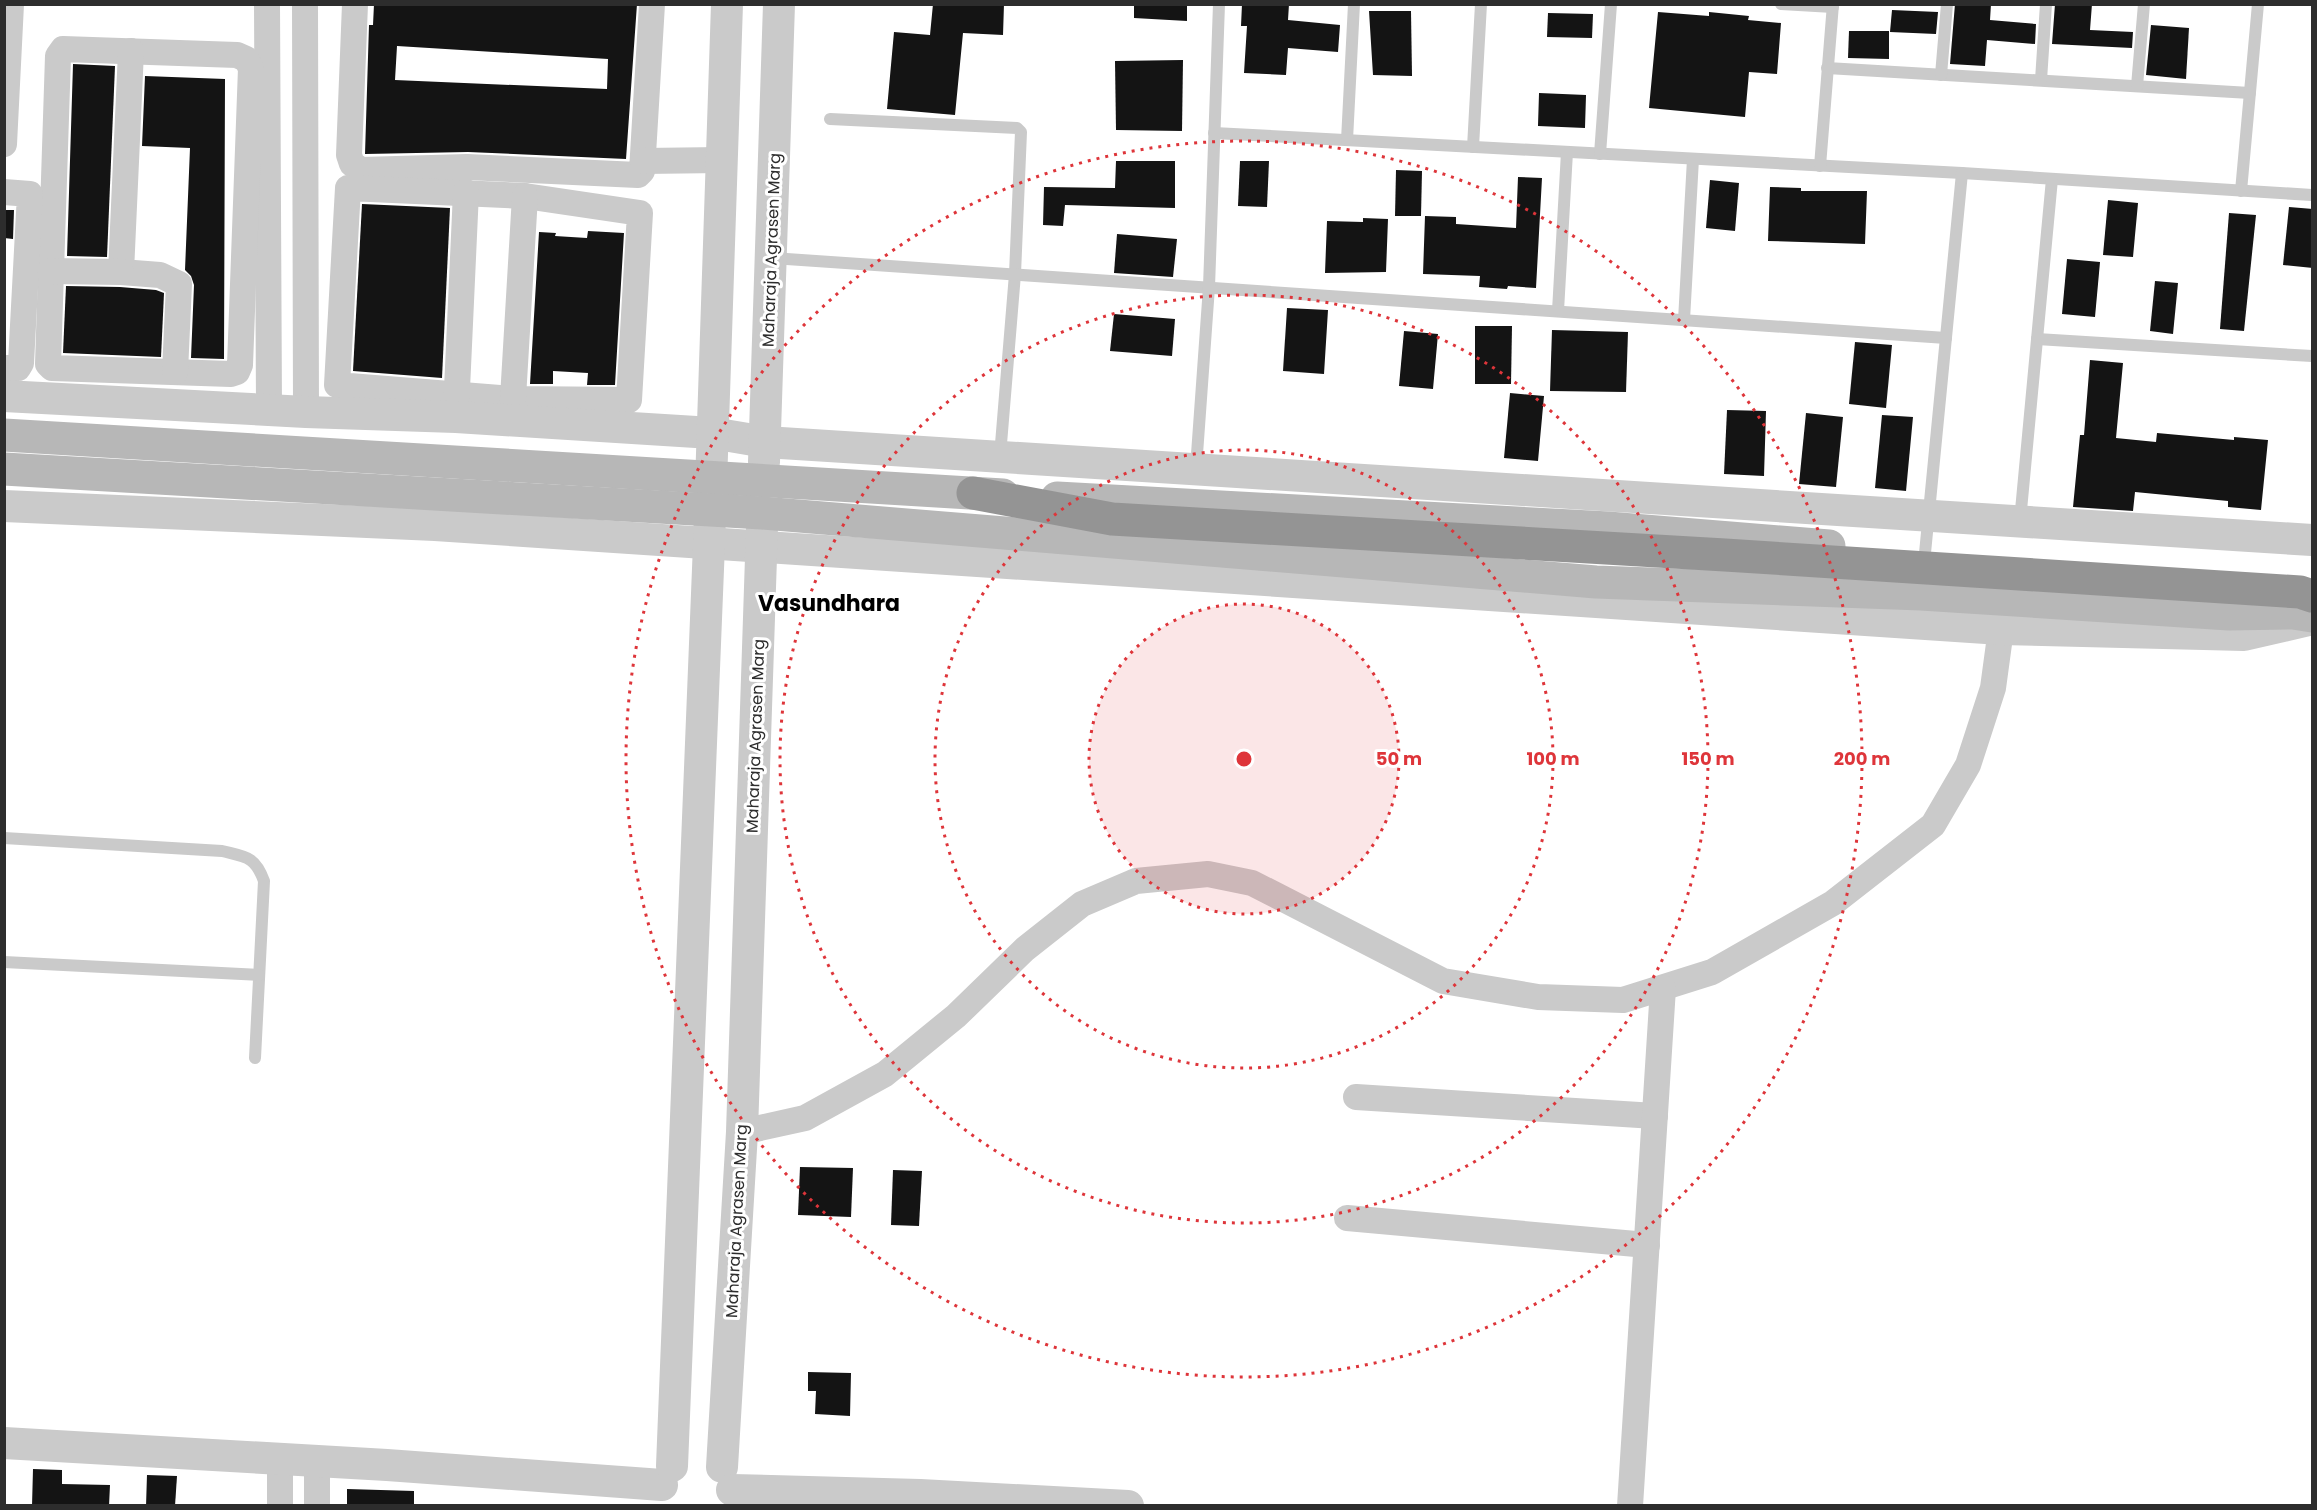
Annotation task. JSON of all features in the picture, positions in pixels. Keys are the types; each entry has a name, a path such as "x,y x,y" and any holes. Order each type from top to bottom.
{"highway":[{"path":"973,494 1112,519 2300,592 2313,596"}],"main road":[{"path":"4,435 710,494"},
{"path":"4,469 763,497 1596,582 1921,594 2229,614 2293,613 2313,618"},
{"path":"763,497 973,494 1597,528 1925,553 2241,572 2313,581"}],"street":[{"path":"4,144 11,4"},
{"path":"267,4 269,409"},
{"path":"305,4 306,412"},
{"path":"355,4 349,155 352,164 361,170 467,167 638,175 642,171 643,161 652,4"},
{"path":"666,1485 709,544 727,4"},
{"name":"Maharaja Agrasen Marg","path":"727,1487 742,1132 779,4"},
{"path":"4,396 60,383 175,372 231,374 237,372 240,365 251,68 246,59 237,55 63,49 59,54 47,362 60,383"},
{"path":"121,272 132,51"},
{"path":"643,161 722,160"},
{"path":"512,410 630,400 640,213 525,196 348,188 337,385 457,406 512,410 712,433 765,442 2313,540"},
{"path":"4,192 30,194 21,363 18,368 4,368"},
{"path":"457,406 466,192"},
{"path":"512,410 525,196"},
{"path":"50,271 160,275 178,284 175,372"},
{"path":"60,383 306,412 457,406"},
{"path":"4,506 435,525 2001,629 2244,635 2313,618"},
{"path":"742,1132 805,1118 885,1074 956,1016 1025,949 1082,904 1136,882 1208,874 1252,883 1443,981 1539,997 1623,1000 1712,972 1833,903 1933,825 1968,765 1993,687 2001,629"},
{"path":"1630,1506 1663,988"},
{"path":"1356,1097 1655,1116"},
{"path":"1347,1218 1647,1245"},
{"path":"4,1443 317,1461 666,1485"},
{"path":"666,1485 692,1456 702,1456 713,1459 727,1487 920,1500 1128,1506"},
{"path":"280,1459 280,1506"},
{"path":"317,1461 317,1506"}],"lane":[{"path":"1196,470 1209,287 1219,4"},
{"path":"1347,140 1354,4"},
{"path":"1473,147 1481,4"},
{"path":"1600,154 1611,4"},
{"path":"1781,4 1833,6 1820,166"},
{"path":"1941,75 1947,4"},
{"path":"2041,80 2046,4"},
{"path":"2137,86 2144,4"},
{"path":"2241,191 2258,4"},
{"path":"1827,68 2250,93"},
{"path":"830,119 1019,129 1015,274 1000,457"},
{"path":"1215,133 1962,173 2313,195"},
{"path":"1557,311 1567,152"},
{"path":"1684,320 1693,159"},
{"path":"1925,553 1962,173"},
{"path":"2020,522 2052,179"},
{"path":"771,258 1946,338"},
{"path":"2037,339 2313,356"},
{"path":"4,838 222,851 245,857 258,866 264,881 255,1058"},
{"path":"4,962 259,975"}],"building":[{"path":"374,4 637,4 626,159 468,152 365,154 369,25 373,25","holes":["397,46 608,59 607,89 395,80"]},
{"path":"933,4 1004,4 1003,35 963,33 955,115 887,109 894,32 930,35"},
{"path":"1134,4 1187,4 1187,21 1134,18"},
{"path":"1242,4 1289,4 1288,20 1340,25 1338,52 1288,48 1286,75 1244,73 1247,26 1241,26"},
{"path":"1955,4 1991,4 1990,20 2036,24 2035,44 1987,40 1985,66 1950,64"},
{"path":"2055,4 2092,4 2090,30 2133,32 2132,48 2052,44"},
{"path":"1892,10 1938,12 1936,34 1890,32"},
{"path":"1369,11 1411,11 1412,76 1373,75"},
{"path":"1658,12 1709,16 1709,12 1749,16 1748,20 1781,23 1777,74 1749,72 1745,117 1649,108"},
{"path":"1548,13 1593,14 1592,38 1547,37"},
{"path":"2151,25 2189,28 2186,79 2146,75"},
{"path":"1849,31 1889,31 1889,59 1848,58"},
{"path":"1183,60 1182,131 1116,130 1115,61"},
{"path":"73,64 115,66 107,257 67,256"},
{"path":"145,76 225,79 224,359 191,358 194,285 191,276 185,270 190,148 142,146"},
{"path":"1539,93 1586,95 1585,128 1538,126"},
{"path":"1116,161 1175,161 1175,208 1065,205 1063,226 1043,225 1044,187 1115,188"},
{"path":"1240,161 1269,161 1267,207 1238,206"},
{"path":"1396,170 1422,171 1421,216 1395,216"},
{"path":"1518,177 1542,178 1536,288 1479,287 1480,276 1423,274 1425,216 1456,217 1456,224 1516,228"},
{"path":"1710,180 1739,183 1735,231 1706,228"},
{"path":"1770,187 1801,188 1801,191 1867,191 1865,244 1768,241"},
{"path":"2108,200 2138,203 2133,257 2103,255"},
{"path":"362,204 450,208 442,378 353,371"},
{"path":"2289,207 2313,209 2313,268 2283,265"},
{"path":"4,210 14,210 13,239 4,238"},
{"path":"2229,213 2256,215 2244,331 2220,329"},
{"path":"1363,218 1388,219 1386,272 1325,273 1327,221 1363,222"},
{"path":"588,231 624,233 615,385 587,385 588,373 553,371 553,384 530,384 539,232 556,233 555,236 587,238"},
{"path":"1117,234 1177,239 1173,277 1114,273"},
{"path":"2067,259 2100,262 2095,317 2062,314"},
{"path":"2155,281 2178,283 2173,334 2150,331"},
{"path":"66,286 120,287 156,290 164,293 161,357 63,353"},
{"path":"1287,308 1328,310 1324,374 1283,371"},
{"path":"1114,314 1175,319 1172,356 1110,351"},
{"path":"1475,326 1512,326 1511,384 1475,384"},
{"path":"1552,330 1628,332 1626,392 1550,391"},
{"path":"1404,331 1438,334 1433,389 1399,386"},
{"path":"1855,342 1892,345 1886,408 1849,404"},
{"path":"2090,360 2123,363 2116,438 2156,442 2157,433 2234,440 2234,437 2268,440 2261,510 2228,507 2228,501 2135,492 2133,511 2073,507 2080,435 2084,435"},
{"path":"1510,393 1544,396 1538,461 1504,458"},
{"path":"1727,410 1766,411 1764,476 1724,474"},
{"path":"1806,413 1843,417 1836,487 1799,484"},
{"path":"1882,415 1913,417 1906,491 1875,488"},
{"path":"800,1167 853,1168 851,1217 798,1215"},
{"path":"893,1170 922,1171 919,1226 891,1225"},
{"path":"808,1372 851,1373 850,1416 815,1414 816,1391 808,1391"},
{"path":"33,1469 62,1470 62,1484 110,1485 109,1506 32,1506"},
{"path":"147,1475 177,1476 175,1506 146,1506"},
{"path":"347,1489 414,1491 414,1506 347,1506"}],"district":[{"name":"Vasundhara","path":"829,603"}]}
